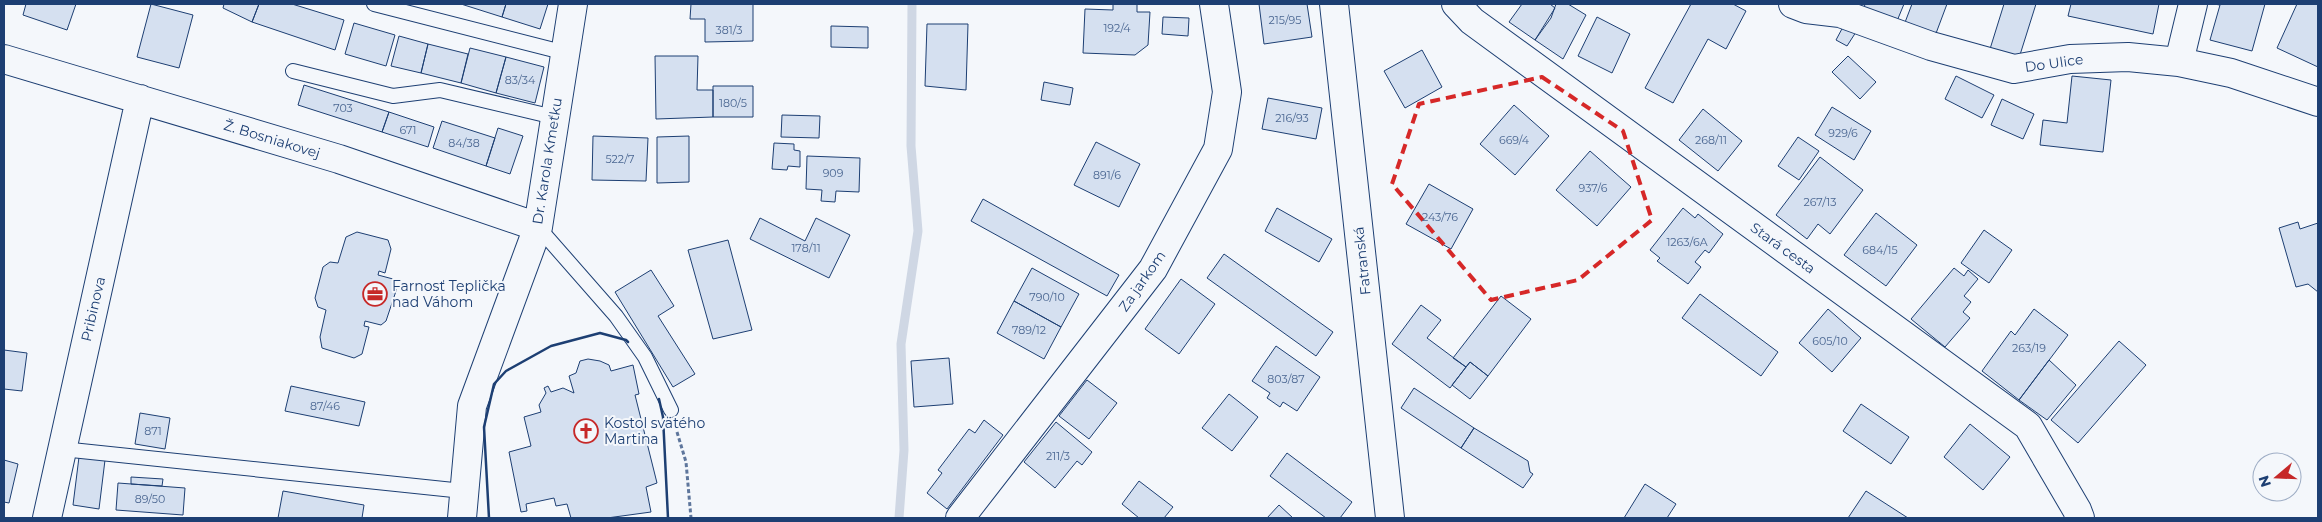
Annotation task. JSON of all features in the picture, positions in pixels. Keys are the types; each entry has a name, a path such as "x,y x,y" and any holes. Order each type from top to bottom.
{"street":[{"name":"Dr. Karola Kmeťku","path":"462,518 472,406 538,227 572,4"},
{"name":"Za jarkom","path":"960,518 1153,269 1218,150 1227,92 1214,4"},
{"name":"Fatranská","path":"1334,4 1390,518"},
{"name":"Stará cesta","path":"1456,4 1472,21 2028,426 2080,518"},
{"name":"Do Ulice","path":"1793,4 1806,9 1840,13 1931,46 2014,69 2070,59 2128,57 2179,62 2231,73 2318,102"},
{"path":"2179,62 2193,4"},
{"name":"Ž. Bosniakovej","path":"4,59 339,159 538,227"},
{"name":"Pribinova","path":"48,518 140,99"}],"lane":[{"path":"374,4 566,53"},
{"path":"293,71 392,96 440,90 554,117"},
{"path":"538,227 616,316 645,357 671,410"},
{"path":"62,449 463,490"}],"path":[{"path":"671,410 686,462 691,518"}],"highlighted area":[{"path":"1542,77 1623,131 1652,220 1578,280 1491,300 1392,184 1419,104"}],"building":[{"path":"26,4 76,4 67,30 23,15"},
{"path":"151,4 193,15 179,68 137,57"},
{"path":"224,4 259,4 252,22 223,8"},
{"path":"259,4 292,4 344,20 335,50 252,22"},
{"path":"461,4 506,4 502,17"},
{"path":"506,4 548,4 540,29 502,17"},
{"path":"691,4 753,4 753,41 705,42 705,19 690,19"},
{"path":"1113,4 1137,4 1137,12 1150,12 1148,45 1135,55 1083,53 1085,9 1113,10"},
{"path":"1259,4 1307,4 1312,37 1264,44"},
{"path":"1522,4 1550,4 1555,8 1535,40 1509,22"},
{"path":"1556,4 1568,4 1586,15 1563,59 1535,40 1551,18"},
{"path":"1691,4 1733,4 1746,11 1726,49 1708,39 1673,103 1645,88"},
{"path":"1865,4 1904,4 1897,21 1864,8"},
{"path":"1912,4 1947,4 1935,36 1904,25"},
{"path":"2004,4 2036,4 2019,58 1990,49"},
{"path":"2071,4 2159,4 2153,34 2068,16"},
{"path":"2214,4 2265,4 2252,51 2210,40 2220,5"},
{"path":"2297,4 2318,4 2318,67 2277,48"},
{"path":"1163,17 1189,18 1188,36 1162,34"},
{"path":"1597,17 1630,34 1612,73 1578,56"},
{"path":"354,23 395,35 386,66 345,54"},
{"path":"927,24 968,24 966,90 925,86"},
{"path":"1844,25 1856,32 1847,46 1836,40"},
{"path":"831,26 868,27 868,48 831,47"},
{"path":"399,36 428,44 421,73 391,66"},
{"path":"428,44 468,54 461,83 421,73"},
{"path":"470,48 506,57 496,93 461,83"},
{"path":"1422,50 1442,87 1405,108 1384,71"},
{"path":"655,56 698,56 697,90 713,90 713,117 656,119"},
{"path":"1848,56 1876,82 1860,99 1832,72"},
{"path":"506,57 544,67 535,103 496,93"},
{"path":"1956,76 1994,95 1982,118 1945,99"},
{"path":"2072,76 2111,80 2103,152 2040,145 2043,120 2067,123"},
{"path":"1044,82 1073,88 1070,105 1041,100"},
{"path":"304,85 389,112 382,132 298,105"},
{"path":"713,86 753,86 753,117 713,117"},
{"path":"1268,98 1322,108 1316,139 1262,129"},
{"path":"2002,99 2034,114 2023,139 1991,125"},
{"path":"1514,105 1549,136 1515,175 1480,144"},
{"path":"1832,107 1871,131 1854,160 1815,135"},
{"path":"1703,109 1742,141 1718,171 1679,140"},
{"path":"389,112 434,127 428,147 382,132"},
{"path":"782,115 820,116 819,138 781,137"},
{"path":"442,121 495,138 486,166 433,148"},
{"path":"498,128 523,136 510,174 486,166"},
{"path":"593,136 648,138 646,181 592,180"},
{"path":"689,136 689,182 657,183 657,137"},
{"path":"1798,137 1819,151 1799,180 1778,166"},
{"path":"1096,142 1140,164 1119,207 1074,185"},
{"path":"774,143 794,144 794,150 800,151 800,167 788,166 787,170 772,169"},
{"path":"1590,151 1631,187 1597,226 1556,190"},
{"path":"807,156 860,158 859,192 836,191 835,202 821,201 822,190 806,189"},
{"path":"1820,157 1863,190 1830,234 1818,224 1807,239 1776,215"},
{"path":"1429,184 1473,209 1451,249 1406,224"},
{"path":"983,199 1119,275 1107,296 971,221"},
{"path":"1277,208 1332,239 1319,262 1265,231"},
{"path":"1683,208 1695,218 1698,214 1723,234 1709,253 1705,250 1695,262 1701,267 1688,284 1657,261 1660,258 1650,250"},
{"path":"1876,213 1917,245 1886,286 1844,255"},
{"path":"760,218 805,241 816,218 850,235 829,278 750,239"},
{"path":"2298,222 2300,229 2318,223 2318,292 2308,284 2296,287 2279,228"},
{"path":"1984,230 2012,250 1989,283 1961,263"},
{"path":"357,232 388,240 391,249 385,273 379,271 378,275 393,279 397,288 386,321 381,325 365,321 364,326 369,327 362,354 354,358 322,348 320,337 326,310 318,307 315,298 323,267 330,262 338,263 346,237"},
{"path":"728,240 752,330 713,339 688,250"},
{"path":"1224,254 1333,332 1316,356 1207,278"},
{"path":"1032,268 1079,294 1061,327 1014,301"},
{"path":"1954,268 1964,276 1968,270 1978,279 1964,296 1971,302 1963,312 1970,318 1945,347 1911,319"},
{"path":"651,270 674,306 658,316 695,374 673,387 615,292"},
{"path":"1181,279 1215,304 1179,354 1145,329"},
{"path":"1700,294 1778,352 1761,376 1682,318"},
{"path":"1501,296 1531,319 1488,376 1470,362 1466,367 1453,358"},
{"path":"1014,301 1061,327 1044,359 997,333"},
{"path":"1421,305 1441,320 1427,338 1466,367 1450,388 1392,344"},
{"path":"1828,309 1861,338 1832,372 1799,343"},
{"path":"2034,309 2068,335 2019,400 1982,371 2011,331 2015,335"},
{"path":"2119,341 2146,365 2078,443 2051,420"},
{"path":"1276,346 1320,377 1297,411 1283,402 1280,407 1267,398 1270,393 1252,381"},
{"path":"4,350 27,353 22,391 4,389"},
{"path":"949,358 953,404 914,407 911,361"},
{"name":"Kostol svätého Martina","path":"588,359 609,365 611,371 633,365 639,394 635,395 657,483 646,487 651,512 607,518 571,518 567,504 556,506 554,498 526,504 527,511 521,512 509,452 531,446 524,417 541,412 539,405 546,393 544,388 548,386 551,392 563,388 574,393 569,376 576,373 580,361"},
{"path":"2049,360 2076,385 2047,420 2019,400"},
{"path":"1470,362 1488,376 1470,399 1452,385"},
{"path":"1087,380 1117,403 1089,439 1059,416"},
{"path":"291,386 365,402 359,426 285,411"},
{"path":"1414,388 1474,428 1461,448 1401,408"},
{"path":"1229,394 1258,417 1232,451 1202,428"},
{"path":"1861,404 1909,437 1891,464 1843,431"},
{"path":"140,413 170,418 165,449 135,444"},
{"path":"984,420 1003,435 947,509 927,493 942,473 938,470 969,429 975,433"},
{"path":"1056,422 1092,452 1082,465 1077,461 1055,488 1024,462"},
{"path":"1970,424 2010,457 1983,490 1944,457"},
{"path":"1474,428 1528,461 1530,472 1533,474 1523,488 1461,448"},
{"path":"1287,453 1352,502 1340,518 1326,518 1270,476"},
{"path":"79,457 105,460 99,509 73,505"},
{"path":"4,460 18,464 9,503 4,502"},
{"path":"131,477 163,479 162,486 131,484"},
{"path":"1139,481 1173,507 1164,518 1139,518 1122,504"},
{"path":"118,483 185,488 183,515 116,510"},
{"path":"1645,484 1676,504 1667,518 1624,518"},
{"path":"283,491 364,505 362,518 278,518"},
{"path":"1866,491 1908,518 1848,518"},
{"path":"1279,505 1293,518 1267,518"}],"waterway":[{"path":"899,518 904,450 901,344 918,231 911,146 912,4"}],"wall":[{"path":"489,518 484,427 494,384 506,371 551,346 600,333 628,342"},
{"path":"659,399 663,417 668,518"}],"place":[{"name":"Farnosť Teplička nad Váhom","path":"375,294"},
{"name":"Kostol svätého Martina","path":"586,431"}]}
